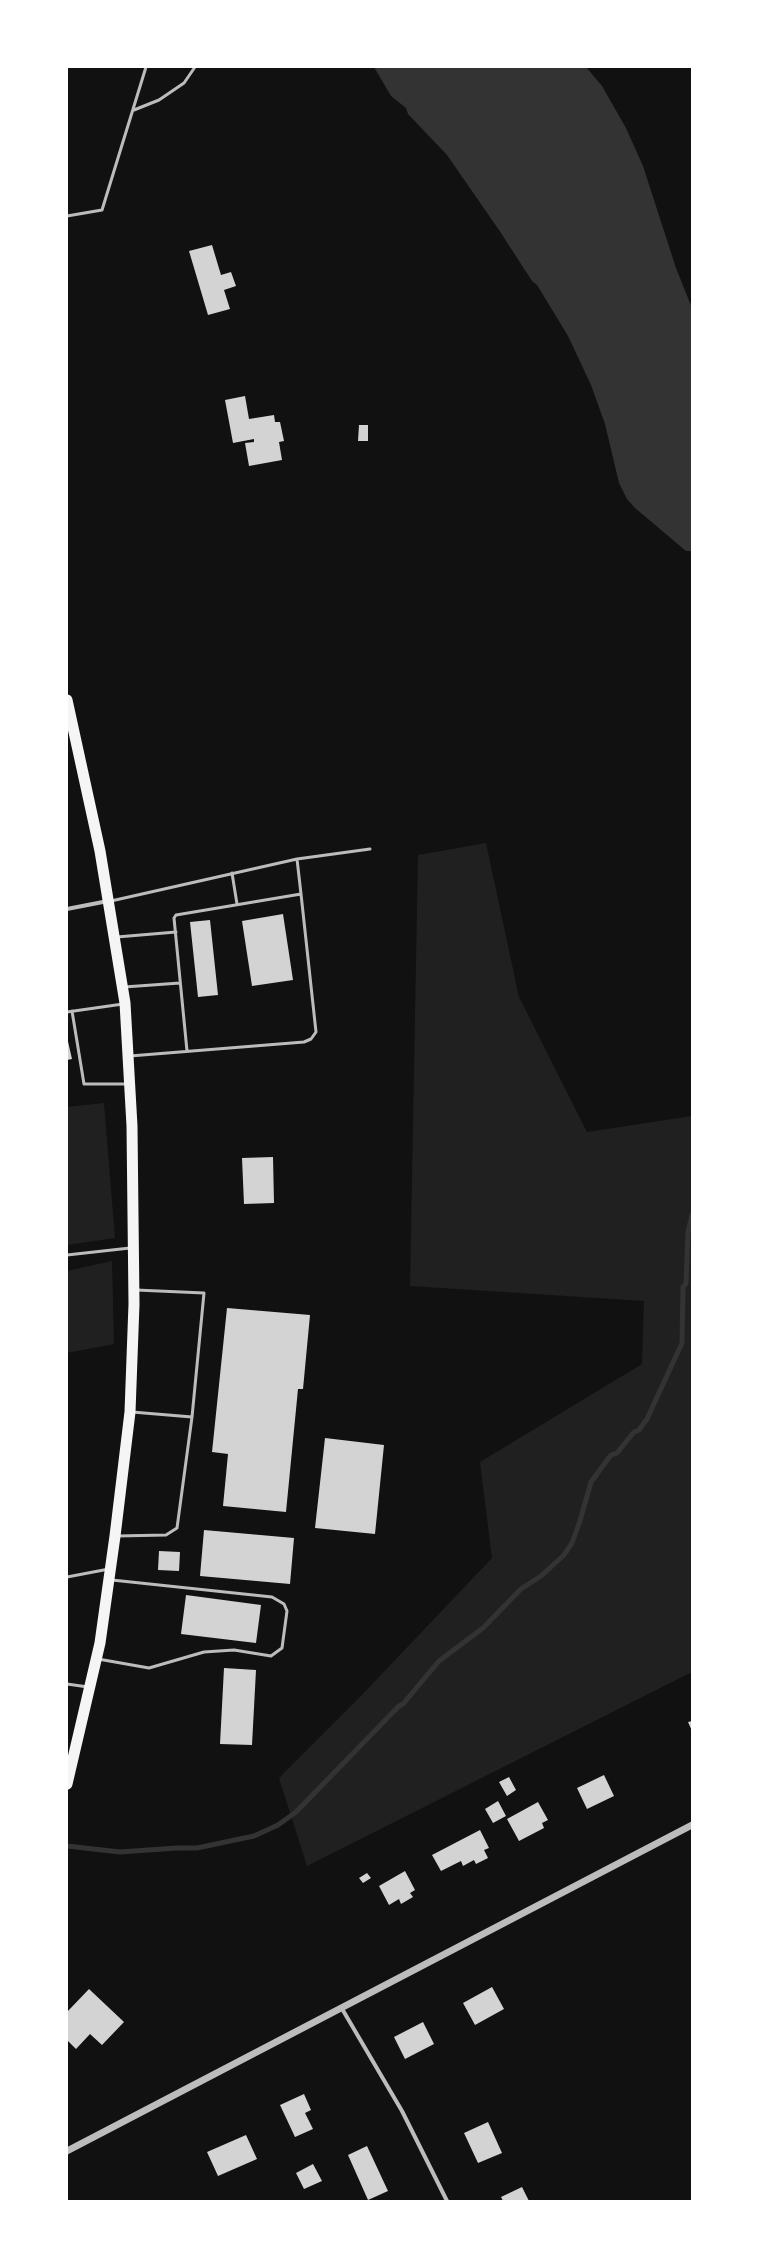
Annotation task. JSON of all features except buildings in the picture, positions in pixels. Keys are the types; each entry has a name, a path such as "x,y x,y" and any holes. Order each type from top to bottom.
{"highway":[{"path":"67,700 100,851 125,1003 134,1247 130,1412 115,1536 96,1658 67,1784"}],"street":[{"path":"67,910 109,901"},
{"path":"67,2151 340,2006 692,1825"},
{"path":"340,2006 402,2111 447,2201"}],"lane":[{"path":"67,216 102,210 146,67"},
{"path":"134,110 159,100 184,83 195,67"},
{"path":"109,901 297,859 370,849"},
{"path":"128,1056 304,1042 311,1039 316,1032 297,859"},
{"path":"232,873 237,904"},
{"path":"187,1051 174,918 179,913 301,894"},
{"path":"115,937 176,932"},
{"path":"122,987 180,983"},
{"path":"67,1012 125,1003"},
{"path":"72,1011 84,1084 129,1084"},
{"path":"67,1255 134,1247"},
{"path":"115,1536 166,1535 177,1528 192,1417 204,1293 134,1290"},
{"path":"130,1412 192,1417"},
{"path":"67,1577 110,1574 272,1597 284,1604 287,1610 282,1648 270,1656 234,1650 204,1652 150,1668 96,1658"},
{"path":"67,1684 90,1688"}],"shaded area":[{"path":"374,67 586,67 602,86 626,128 643,166 676,268 692,308 692,551 686,551 635,508 627,499 619,483 605,424 591,385 568,336 537,285 532,281 447,155 408,114 406,108 391,96"},
{"path":"486,843 519,997 587,1132 692,1116 692,1672 307,1866 279,1778 357,1700 492,1558 480,1462 642,1364 644,1301 410,1286 418,855"},
{"path":"104,1103 115,1238 67,1245 67,1107"},
{"path":"112,1261 114,1344 67,1353 67,1271"}],"waterway":[{"path":"67,1846 120,1852 197,1848 254,1836 278,1825 296,1812 399,1706 403,1704 439,1661 483,1628 521,1589 541,1576 564,1555 572,1543 591,1482 611,1455 617,1453 634,1432 639,1430 647,1419 682,1343 683,1287 686,1284 688,1232 692,1215"}]}
